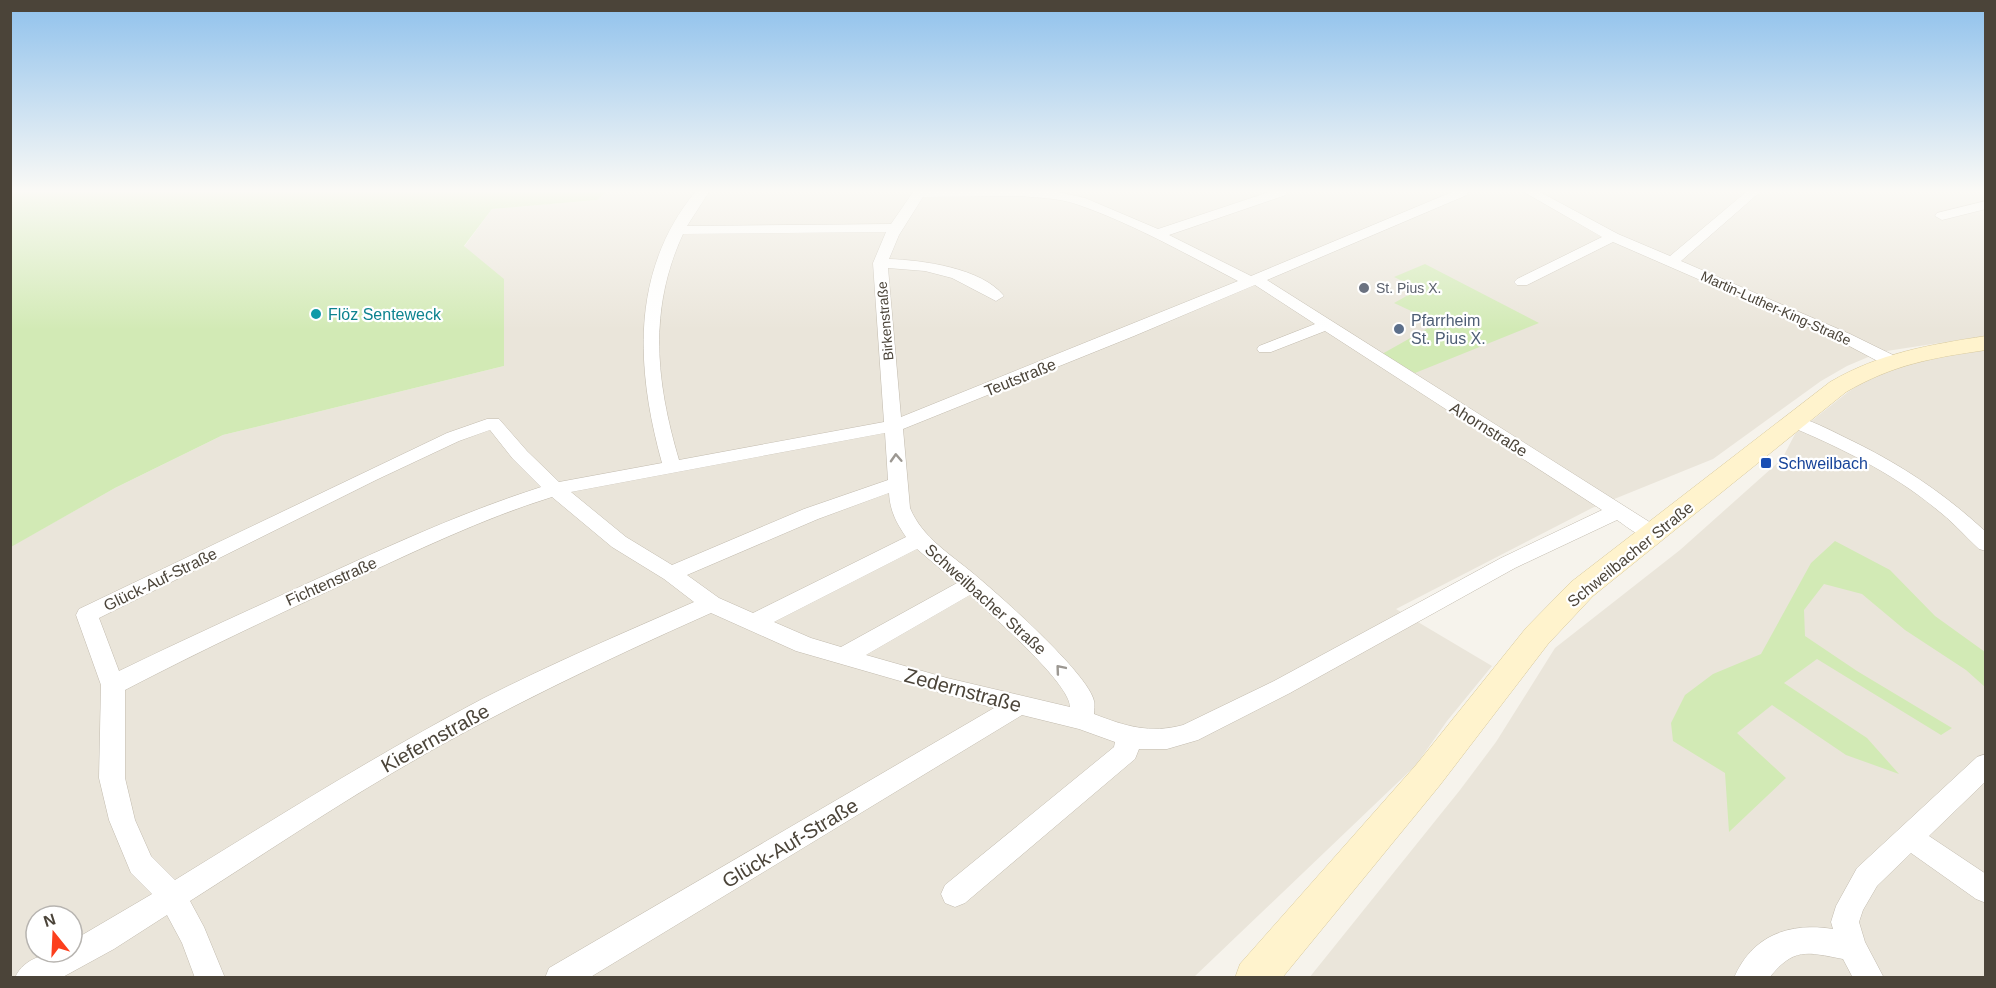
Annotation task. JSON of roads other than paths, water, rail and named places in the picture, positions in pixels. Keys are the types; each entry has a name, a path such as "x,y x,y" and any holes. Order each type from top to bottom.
{"main road":[{"name":"Schweilbacher Straße","path":"1255,978 1428,775 1537,636 1582,589 1793,421 1862,373 1891,361 1928,352 1986,343"}],"street":[{"path":"672,467 658,421 649,361 650,316 662,267 674,238"},
{"name":"Birkenstraße","path":"889,238 880,262 894,426"},
{"name":"Ahornstraße","path":"1166,238 1253,280 1652,533"},
{"name":"Teutstraße","path":"555,489 894,426 1001,385 1352,238"},
{"path":"1522,282 1611,238"},
{"name":"Martin-Luther-King-Straße","path":"1616,238 1844,337 1891,361"},
{"path":"1671,262 1702,238"},
{"path":"880,262 930,268 987,287 996,296"},
{"path":"1265,349 1325,326"},
{"path":"1793,421 1864,453 1907,479 1954,513 1986,544"},
{"name":"Zedernstraße","path":"493,423 520,455 555,489 620,542 671,574 711,604 804,645 946,687 1082,720"},
{"name":"Glück-Auf-Straße","path":"210,978 194,937 172,896 141,864 122,820 112,778 113,685 87,615 369,476 453,437 493,423"},
{"name":"Schweilbacher Straße","path":"894,426 897,484 900,508 906,522 919,539 972,584 1063,671 1082,700 1082,720"},
{"path":"671,574 815,513 866,493 897,484"},
{"name":"Fichtenstraße","path":"113,685 196,643 413,544 508,504 555,489"},
{"path":"1082,720 1128,737 1147,740 1167,739 1189,733 1282,687 1508,563 1618,511"},
{"path":"753,623 919,539"},
{"path":"845,656 972,584"},
{"name":"Kiefernstraße","path":"30,978 104,939 384,765 491,706 609,648 711,604"},
{"name":"Glück-Auf-Straße","path":"560,978 1018,705"},
{"path":"955,894 1126,752 1128,737"},
{"path":"1869,978 1852,947 1845,922 1850,906 1867,877 1986,764"},
{"path":"1909,837 1986,890"},
{"path":"1749,978 1777,948 1795,941 1815,940 1852,947"}],"place":[{"name":"St. Pius X.","path":"1364,288"},
{"name":"Flöz Senteweck","path":"316,314"},
{"name":"Pfarrheim St. Pius X.","path":"1399,329"},
{"name":"Schweilbach","path":"1766,463"}]}
